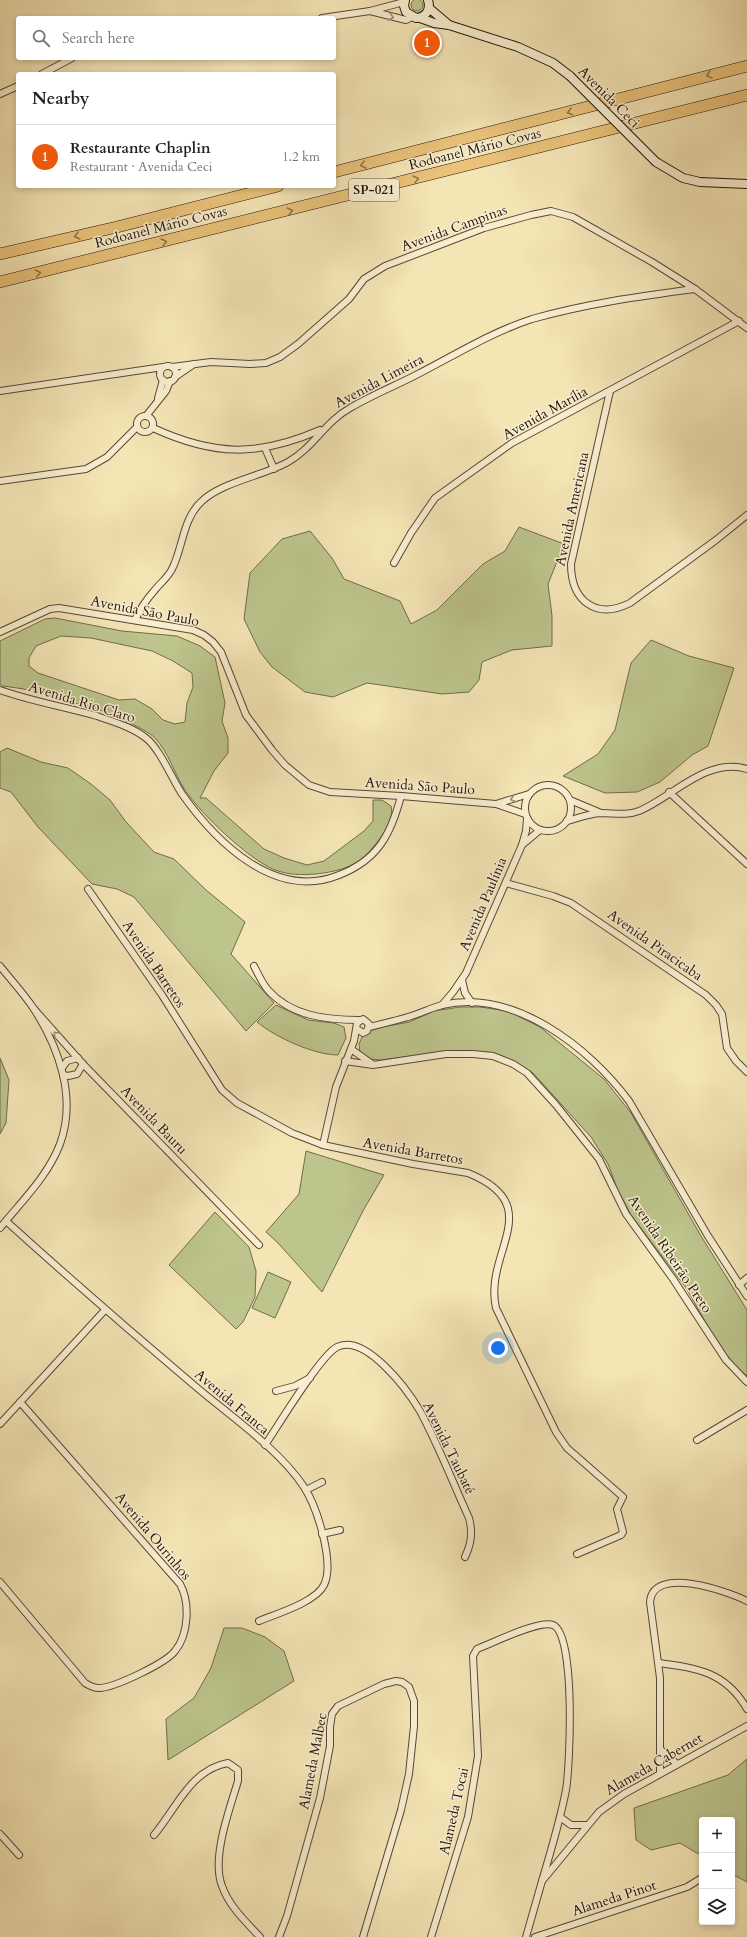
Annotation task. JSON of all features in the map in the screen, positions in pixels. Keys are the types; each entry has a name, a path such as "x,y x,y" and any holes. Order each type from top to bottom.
{"highway":[{"name":"Rodoanel Mário Covas","path":"336,171 747,66"},
{"name":"Rodoanel Mário Covas","path":"0,282 747,95"},
{"name":"Rodoanel Mário Covas","path":"0,254 109,229 270,188"}],"main road":[{"path":"404,1 404,9 416,17 426,14 428,4"},
{"name":"Avenida Ceci","path":"428,4 448,25"},
{"name":"Avenida Ceci","path":"416,17 434,24 448,25 539,56 570,76 656,162 683,178 700,182 747,184"}],"street":[{"name":"Avenida Ceci","path":"336,16 370,11 404,1"},
{"name":"Avenida Ceci","path":"370,11 406,20 416,17"},
{"path":"46,72 68,60"},
{"path":"0,94 16,87"},
{"name":"Avenida Campinas","path":"163,367 211,362 250,364 266,363 298,344 349,299 364,279 385,266 484,228 551,211 573,217 652,262 694,289 747,328"},
{"name":"Avenida Limeira","path":"135,620 140,608 172,569 192,514 201,501 219,490 274,469 300,454 313,442 322,430 350,408 505,330 532,320 638,296 694,289"},
{"name":"Avenida Marília","path":"394,563 411,533 435,498 512,443 739,321"},
{"name":"Avenida Campinas","path":"170,379 196,364"},
{"path":"160,374 163,367"},
{"path":"0,391 163,367"},
{"path":"0,481 86,468 107,457 137,427 138,419 146,416 157,399 166,391 174,369 172,367"},
{"path":"142,371 160,374 170,379"},
{"name":"Avenida Americana","path":"610,391 571,564 573,585 585,602 596,608 608,609 618,608 630,602 716,540 747,515"},
{"path":"146,416 152,420 153,428"},
{"path":"137,427 143,432 147,433 153,428"},
{"path":"153,428 202,446 250,450 281,445 322,430"},
{"path":"265,448 274,469"},
{"name":"Avenida São Paulo","path":"0,632 50,609 59,608 193,630 204,635 213,642 221,652 246,715 272,750 286,765 309,785 330,792 496,804 526,816"},
{"name":"Avenida Rio Claro","path":"1,690 118,723 148,739 157,751 182,794 216,834 240,856 259,869 278,877 312,882 333,878 352,870 378,849 389,833 401,796"},
{"path":"601,813 570,800 561,789 548,785 535,789 530,794 525,804 526,816 530,823 540,830 555,830 567,821 601,813 629,814 640,811 689,780 710,771 726,767 747,769"},
{"path":"669,792 747,864"},
{"name":"Avenida São Paulo","path":"496,804 530,794"},
{"path":"567,821 571,807 570,800"},
{"name":"Avenida Paulínia","path":"472,1003 465,993 461,981 466,973 522,845 526,832 526,816"},
{"name":"Avenida Paulínia","path":"522,845 540,830"},
{"name":"Avenida Piracicaba","path":"506,883 554,896 571,903 706,995 716,1005 722,1014 727,1048 736,1061 747,1072"},
{"name":"Avenida Barretos","path":"88,889 162,995 222,1090 238,1103 281,1128 324,1145 413,1164 468,1173 484,1180 500,1193 508,1208 510,1226 494,1284 493,1295 496,1308 556,1432 567,1448 622,1496 617,1509 623,1532 621,1535 577,1554"},
{"path":"0,966 34,1009 58,1055 62,1068 66,1109 64,1129 60,1145 44,1174 0,1228"},
{"path":"254,966 267,989 278,1000 293,1009 314,1016 343,1020 389,1022"},
{"name":"Avenida Paulínia","path":"442,1005 466,973"},
{"path":"354,1040 367,1031 369,1027 442,1005 472,1003 498,1005 536,1020 572,1044 598,1066 618,1086 629,1101 708,1236 747,1296"},
{"name":"Avenida Bauru","path":"34,1009 83,1064 259,1245"},
{"path":"343,1020 363,1033"},
{"path":"324,1145 336,1087 351,1049 359,1020"},
{"path":"366,1020 369,1027"},
{"path":"351,1049 373,1065"},
{"name":"Avenida Ribeirão Preto","path":"345,1061 373,1065 446,1054 473,1054 493,1056 513,1064 527,1073 552,1100 599,1159 626,1214 673,1279 726,1360 747,1382"},
{"path":"62,1068 67,1061 78,1058"},
{"path":"63,1075 68,1076 77,1074 83,1064"},
{"name":"Avenida Franca","path":"6,1221 105,1310 265,1445 289,1468 306,1490 322,1534 327,1566 326,1579 319,1592 308,1600 259,1621"},
{"path":"739,1285 747,1278"},
{"path":"0,1424 105,1310"},
{"name":"Avenida Taubaté","path":"265,1445 311,1378 335,1348 344,1344 353,1344 379,1360 400,1383 419,1410 472,1527 472,1537 465,1557"},
{"path":"276,1391 295,1386 311,1378"},
{"name":"Avenida Ourinhos","path":"0,1582 85,1683 92,1687 100,1688 117,1684 166,1659 175,1652 182,1636 186,1619 186,1603 184,1591 180,1584 20,1402"},
{"path":"697,1440 747,1410"},
{"path":"306,1490 322,1482"},
{"path":"322,1534 340,1530"},
{"path":"660,1773 661,1750 659,1663 650,1595 659,1586 668,1583 689,1584 717,1590 747,1601"},
{"name":"Alameda Tocai","path":"431,1937 468,1817 478,1756 473,1656 477,1650 484,1646 539,1625 549,1624 555,1626 560,1631 567,1659 570,1749 566,1788 560,1817"},
{"path":"659,1663 698,1668 714,1675 730,1686 740,1697 747,1709"},
{"name":"Alameda Malbec","path":"272,1937 279,1936 287,1916 320,1798 330,1746 332,1714 338,1706 384,1684 396,1681 402,1682 409,1687 414,1701 414,1726 409,1774 401,1810 363,1937"},
{"name":"Alameda Cabernet","path":"526,1937 542,1881 586,1825 609,1803 660,1773 747,1726"},
{"path":"661,1750 677,1764"},
{"path":"154,1835 188,1786 205,1771 214,1766 228,1763 238,1770 238,1781 219,1854 221,1884 238,1913 260,1937"},
{"path":"542,1881 560,1817 571,1825 586,1825"},
{"path":"0,1834 19,1855"},
{"name":"Alameda Pinot","path":"535,1937 687,1886 699,1880"},
{"path":"251,1928 264,1937"}],"green space":[{"path":"415,-1 419,-1 423,5 419,11 415,11 411,7 411,3"},
{"path":"519,527 564,544 548,584 552,616 552,646 512,650 482,662 479,680 469,692 442,694 367,683 333,697 305,692 272,667 260,652 244,619 250,573 282,539 310,531 332,558 344,579 400,601 411,624 437,610 483,564 505,551"},
{"path":"55,618 122,631 177,636 200,646 215,657 225,703 222,721 228,738 228,753 214,771 200,798 206,798 264,849 284,858 307,865 324,861 364,831 373,821 373,800 382,800 391,806 392,812 388,826 366,855 356,863 336,871 316,874 285,873 264,864 226,835 192,800 160,744 150,734 124,720 90,706 38,692 2,686 0,684 0,641 45,619","holes":["61,636 91,638 152,651 173,661 192,673 193,687 187,703 185,722 175,724 163,720 152,709 135,699 119,700 38,673 29,666 29,658 36,646"]},
{"path":"651,640 689,656 734,668 708,746 692,755 660,782 637,792 605,793 563,776 598,754 615,730 631,663"},
{"path":"7,748 41,762 68,768 91,784 110,800 126,822 154,852 174,859 206,890 245,922 231,954 274,1003 246,1031 134,897 117,889 92,884 38,827 11,792 0,788 0,752"},
{"path":"276,1005 308,1020 334,1023 344,1027 346,1038 338,1055 307,1049 284,1039 257,1022"},
{"path":"460,1007 480,1007 508,1011 540,1027 604,1079 631,1113 701,1236 747,1310 747,1376 734,1365 714,1337 686,1288 631,1215 618,1191 608,1164 591,1137 533,1073 516,1063 477,1053 450,1051 381,1060 369,1059 360,1052 359,1044 362,1037 369,1031 409,1022 434,1011"},
{"path":"0,1058 9,1080 6,1123 0,1134"},
{"path":"306,1151 384,1175 364,1209 322,1292 278,1243 266,1232 299,1194"},
{"path":"215,1212 249,1247 256,1271 255,1297 243,1322 236,1329 169,1265"},
{"path":"268,1272 291,1282 275,1318 252,1308"},
{"path":"224,1628 242,1628 265,1637 284,1651 294,1681 168,1760 166,1719 194,1698 211,1668"},
{"path":"747,1759 747,1882 735,1876 735,1817 699,1817 699,1854 680,1843 651,1850 636,1840 634,1808 728,1775"}],"place":[{"name":"Restaurante Chaplin","path":"427,43"}]}
